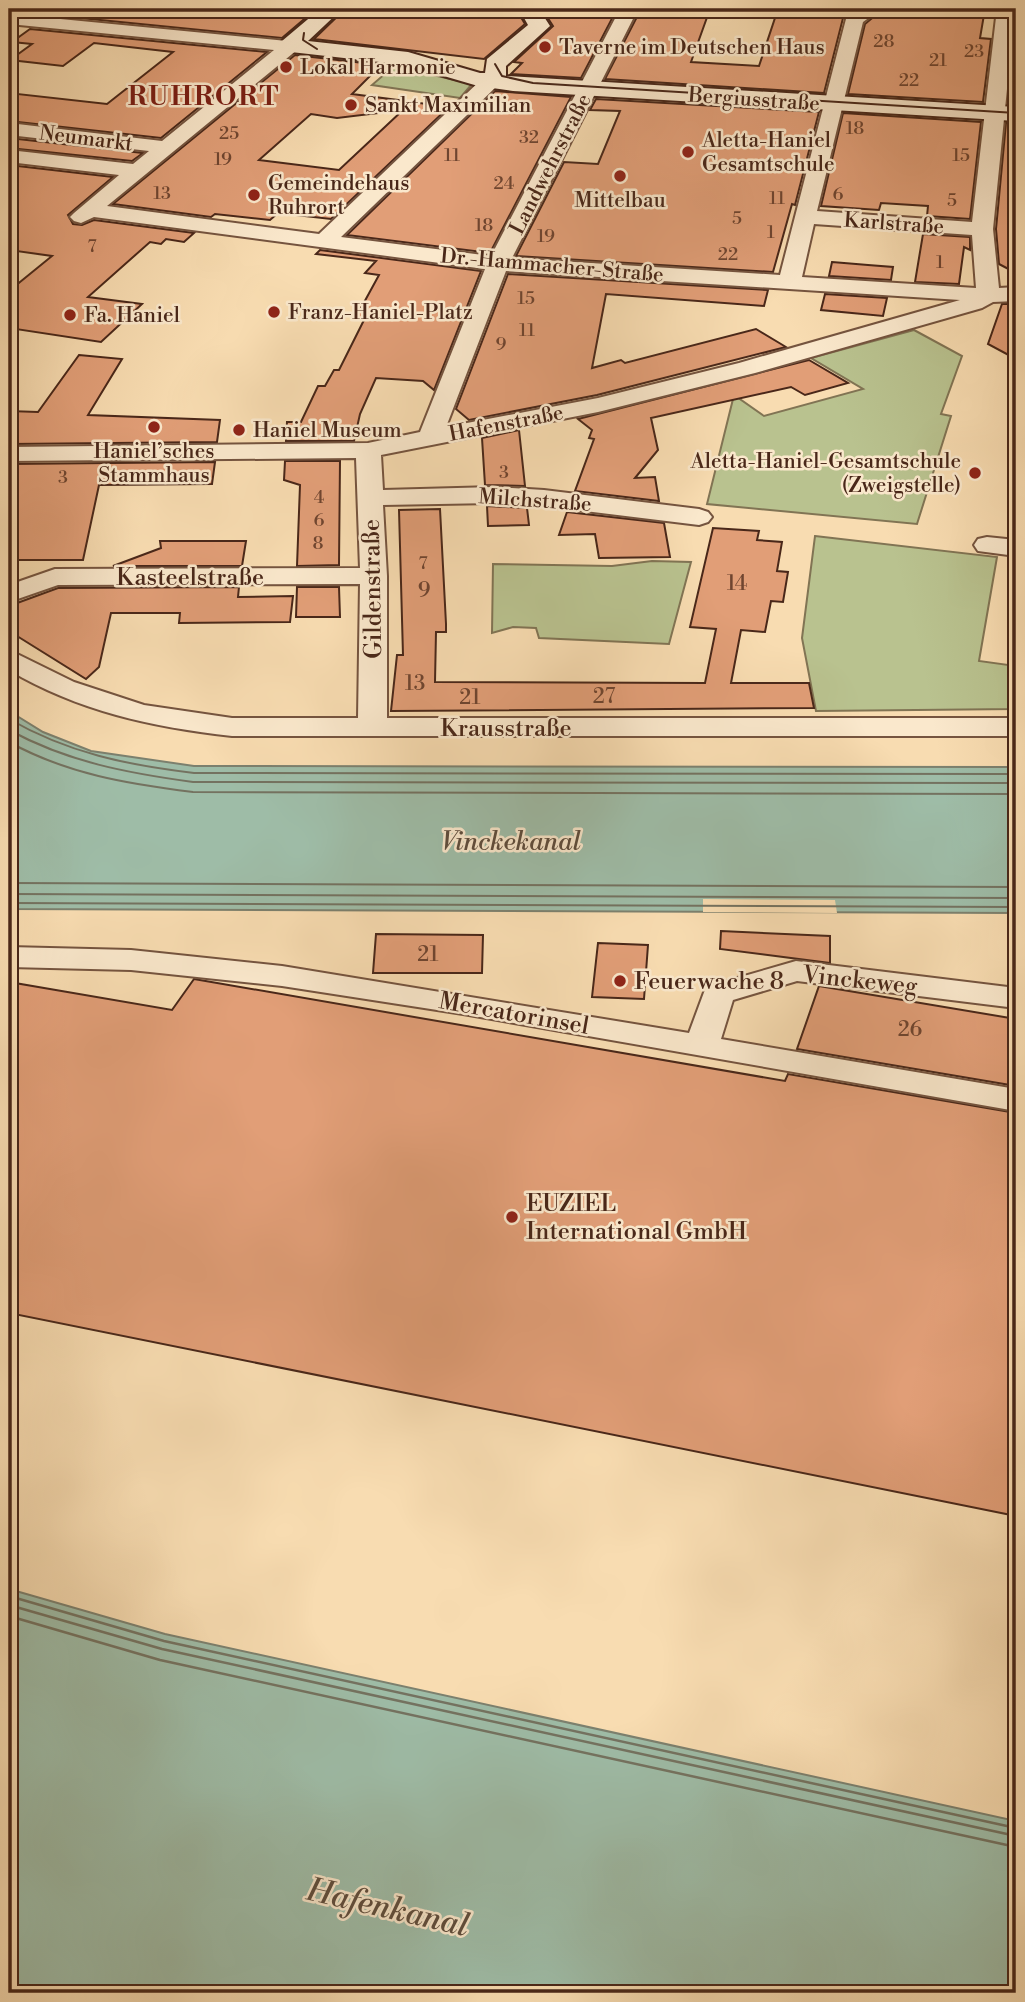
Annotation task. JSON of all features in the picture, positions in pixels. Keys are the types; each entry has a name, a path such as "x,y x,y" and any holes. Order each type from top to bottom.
{"street":[{"path":"136,171 304,42 332,9"},
{"path":"326,239 539,26 530,9"},
{"name":"Landwehrstraße","path":"430,438 498,264 629,9"},
{"name":"Karlstraße","path":"789,283 855,19 872,9"},
{"path":"988,295 982,229 1006,113 1006,9"},
{"path":"9,19 304,42"},
{"name":"Bergiusstraße","path":"304,42 408,59 454,72 493,71 589,89 1006,113"},
{"name":"Neumarkt","path":"9,129 164,147"},
{"name":"Neumarkt","path":"9,156 136,171"},
{"name":"Dr.-Hammacher-Straße","path":"136,171 84,215 326,239 498,264 988,295 1016,294"},
{"name":"Karlstraße","path":"807,218 982,229"},
{"name":"Hafenstraße","path":"9,454 368,450 598,405 747,368 974,303 988,295"},
{"name":"Gildenstraße","path":"368,450 374,576 372,728"},
{"name":"Milchstraße","path":"370,498 494,495 544,498 699,517"},
{"path":"987,545 1016,548"},
{"name":"Kasteelstraße","path":"9,594 55,578 374,576"},
{"name":"Krausstraße","path":"9,658 41,678 113,708 157,719 232,727 1016,727"},
{"name":"Mercatorinsel","path":"9,957 131,960 211,967 464,1004 1016,1100"},
{"name":"Vinckeweg","path":"702,1046 718,994 796,971 1016,998"}],"green space":[{"path":"394,66 472,84 460,98 372,85"},
{"path":"914,330 962,356 941,414 951,416 917,524 707,504 734,395 764,416 863,389 811,358"},
{"path":"815,536 997,557 979,661 1016,666 1016,709 816,711 802,638"},
{"path":"652,561 691,562 669,644 539,638 536,628 513,627 492,633 493,564 612,566"}],"water":[{"name":"Vinckekanal","path":"9,711 43,732 91,751 194,766 1016,767 1016,913 9,909"},
{"name":"Hafenkanal","path":"9,1589 165,1634 1016,1821 1016,1993 9,1993"}],"pier":[{"path":"703,899 835,900 837,913 703,912"}],"building":[{"path":"59,9 316,9 282,38 50,15"},
{"path":"345,9 431,9 434,12 516,9 525,24 484,59 314,39"},
{"path":"542,9 617,9 581,78 511,74 522,63 514,62 553,26"},
{"path":"641,9 710,9 691,62 759,66 778,9 856,9 843,18 824,93 605,79"},
{"path":"883,9 985,9 980,38 991,39 983,102 848,94 865,24"},
{"path":"30,29 267,52 161,138 9,121 9,93 107,104 173,52 94,43 63,66 10,60 32,44 12,42"},
{"path":"295,55 381,65 352,94 405,101 405,108 412,102 449,107 331,219 278,213 270,220 215,214 211,217 113,204","holes":["403,110 339,170 259,160 311,114 337,118"]},
{"path":"495,91 571,97 490,253 347,235"},
{"path":"596,99 819,112 795,205 792,204 773,272 516,256 564,162 598,164 620,111 590,110"},
{"path":"843,113 981,122 970,219 927,216 928,206 881,203 879,210 821,206"},
{"path":"1006,123 1016,123 1016,273 999,264 996,229"},
{"path":"9,138 143,153 132,161 9,148"},
{"path":"9,165 113,177 68,215 73,224 82,225 94,220 194,233 184,242 166,239 161,244 150,242 88,297 142,304 101,342 9,328 9,291 52,256 9,250"},
{"path":"923,234 970,237 970,250 964,247 959,284 915,282"},
{"path":"320,250 481,271 434,390 423,381 376,378 360,414 354,441 286,441 287,422 301,422 318,386 325,386 334,370 339,370 364,320 355,319 379,275 365,273 376,261 316,254"},
{"path":"832,262 893,267 891,280 829,276"},
{"path":"508,274 768,290 764,306 606,294 592,368 621,360 625,363 756,329 786,347 597,395 469,420 456,409"},
{"path":"825,294 887,298 883,316 821,310"},
{"path":"1002,304 1016,304 1016,359 988,344"},
{"path":"79,355 122,359 88,415 220,420 217,442 9,444 9,411 38,412"},
{"path":"809,360 848,383 805,395 791,387 651,418 658,450 635,478 655,477 659,501 575,491 594,439 589,438 592,430 578,419"},
{"path":"519,430 525,486 485,485 482,438"},
{"path":"285,461 340,461 339,565 297,566 300,485 284,480"},
{"path":"215,462 212,484 99,485 83,560 9,560 9,464"},
{"path":"487,506 527,508 529,525 488,526"},
{"path":"440,509 446,632 436,632 435,682 705,683 716,629 690,627 713,528 759,531 757,540 782,542 777,571 788,572 783,602 771,601 765,632 741,630 731,683 809,683 814,708 391,711 397,655 403,655 399,510"},
{"path":"567,512 664,523 670,557 599,558 595,534 559,535"},
{"path":"160,541 246,541 242,566 113,566 161,548"},
{"path":"239,587 238,597 293,596 290,622 179,623 180,613 111,613 99,667 86,679 9,631 9,606 58,588"},
{"path":"297,587 339,587 340,617 296,617"},
{"path":"721,931 830,936 830,963 720,949"},
{"path":"376,934 483,935 482,973 373,973"},
{"name":"Feuerwache 8","path":"598,943 648,945 644,999 592,997"},
{"name":"EUZIEL International GmbH","path":"194,979 785,1081 788,1074 1016,1113 1016,1516 9,1313 9,982 172,1010"},
{"path":"819,986 1016,1019 1016,1086 797,1049"}],"tram line":[{"path":"304,33 303,40 317,49"},
{"path":"495,64 502,76 533,83 1016,113"}],"place":[{"name":"Taverne im Deutschen Haus","path":"545,47"},
{"name":"Lokal Harmonie","path":"286,67"},
{"name":"Sankt Maximilian","path":"351,105"},
{"name":"Aletta-Haniel Gesamtschule","path":"688,152"},
{"name":"Mittelbau","path":"620,176"},
{"name":"Gemeindehaus Ruhrort","path":"254,195"},
{"name":"Franz-Haniel-Platz","path":"274,312"},
{"name":"Fa. Haniel","path":"70,315"},
{"name":"Haniel’sches Stammhaus","path":"154,427"},
{"name":"Haniel Museum","path":"239,430"},
{"name":"Aletta-Haniel-Gesamtschule (Zweigstelle)","path":"975,473"},
{"name":"Feuerwache 8","path":"620,981"},
{"name":"EUZIEL International GmbH","path":"512,1217"}],"district":[{"name":"RUHRORT","path":"204,96"}]}
